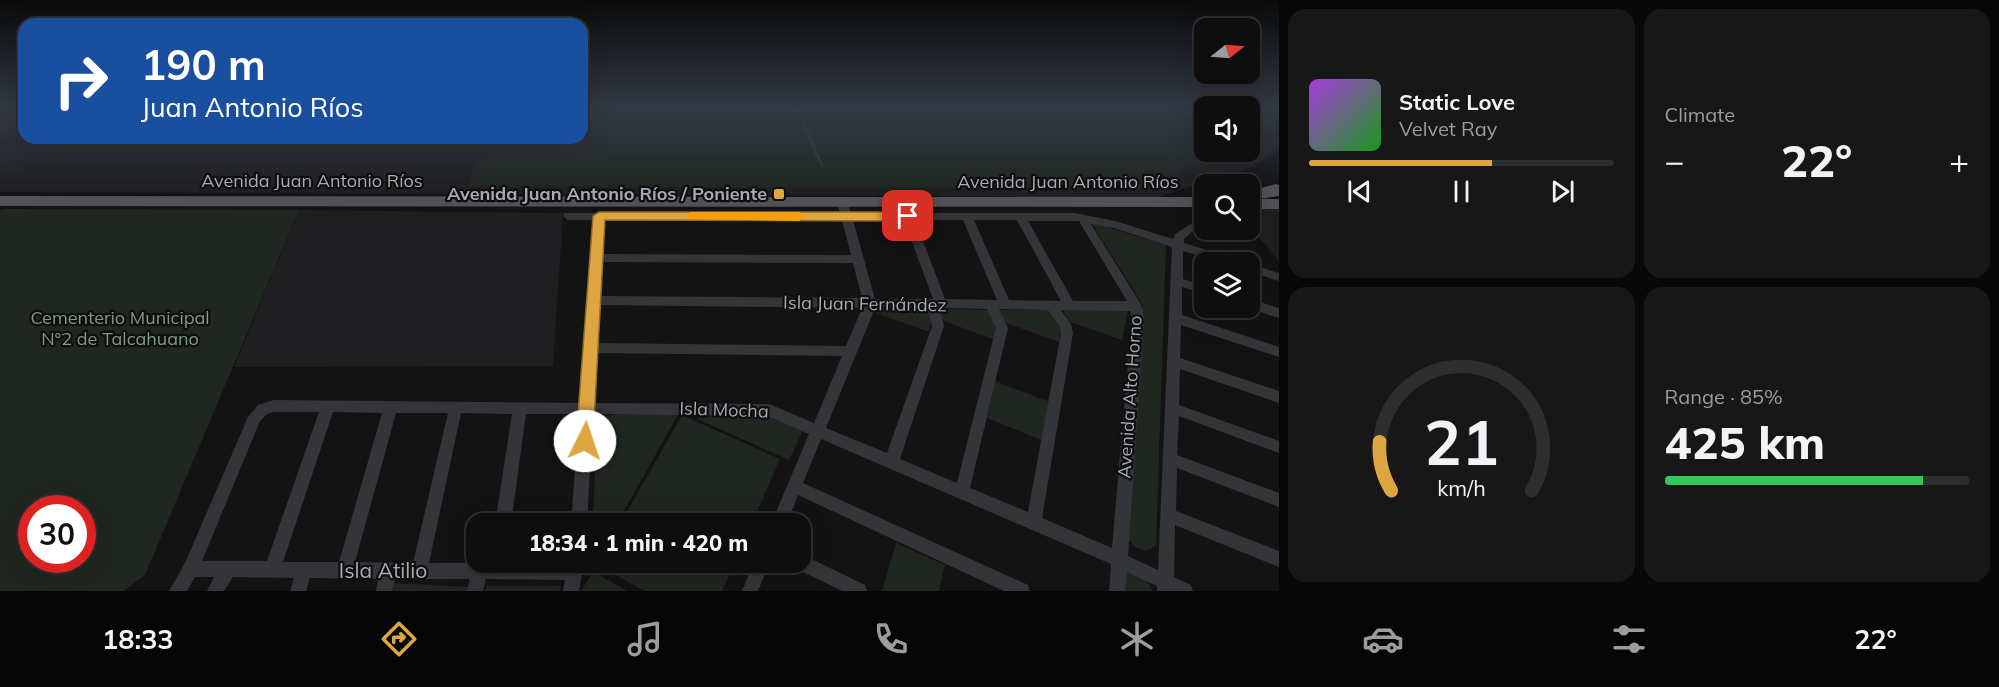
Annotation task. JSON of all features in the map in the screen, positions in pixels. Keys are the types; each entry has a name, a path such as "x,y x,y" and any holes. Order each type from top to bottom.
{"main road":[{"path":"1260,195 1278,194"},
{"path":"1260,200 1278,194"},
{"name":"Avenida Juan Antonio Ríos","path":"0,201 844,209 1194,202"}],"street":[{"path":"783,513 870,303 844,209"},
{"path":"568,216 844,209 908,216 1082,218 1198,252"},
{"path":"580,513 599,216"},
{"path":"892,461 938,326 938,306 908,216"},
{"path":"967,217 1006,306"},
{"path":"1021,217 1070,306"},
{"name":"Avenida Alto Horno","path":"1082,218 1136,306 1138,329 1117,591"},
{"path":"1165,586 1178,246 1179,237 1191,228"},
{"path":"597,258 859,259"},
{"path":"1260,271 1279,277"},
{"path":"1176,281 1194,287"},
{"name":"Isla Juan Fernández","path":"594,300 870,303 938,306 1136,306"},
{"path":"962,491 1002,328 992,306"},
{"path":"1034,522 1068,333 1065,324 1052,306"},
{"path":"1260,307 1279,314"},
{"path":"1175,318 1279,352"},
{"path":"591,348 851,351"},
{"path":"1173,361 1279,397"},
{"name":"Isla Mocha","path":"191,569 255,417 263,409 274,406 758,408 778,412 818,429 1119,560 1165,586 1185,591"},
{"path":"272,570 328,406"},
{"path":"345,570 391,406"},
{"path":"419,571 456,406"},
{"path":"505,513 520,407"},
{"path":"1172,408 1279,447"},
{"path":"1170,459 1279,500"},
{"path":"794,486 1022,591"},
{"path":"1168,515 1279,559"},
{"path":"811,567 859,591"},
{"path":"177,591 191,569"},
{"name":"Isla Atilio","path":"191,569 388,571 466,569"},
{"path":"215,591 228,570"},
{"path":"298,591 305,570"},
{"path":"384,591 388,571"},
{"path":"475,591 488,573"},
{"path":"571,591 575,573"},
{"path":"750,591 757,573"}],"shaded area":[{"path":"0,137 18,137 18,144 588,144 588,137 1194,137 1194,162 1260,162 1260,137 1279,137 1279,150 1254,166 1229,174 1194,174 1194,185 1158,197 0,192"},
{"path":"1260,209 1279,209 1279,261 1260,239"},
{"path":"299,210 563,213 553,366 234,367"}],"green space":[{"path":"588,137 1194,137 1194,162 1223,162 1176,172 1144,189 469,186 475,164 504,144 588,144"},
{"name":"Cementerio Municipal N°2 de Talcahuano","path":"0,210 299,210 145,575 124,591 0,591"},
{"path":"1091,222 1166,245 1156,546 1146,551 1135,547 1126,537 1143,305"},
{"path":"880,308 929,310 931,322 929,332 876,313"},
{"path":"937,309 989,310 997,326 995,340 944,321"},
{"path":"1062,309 1128,309 1122,340 1070,322"},
{"path":"998,310 1051,310 1061,329 1059,342 1006,323"},
{"path":"995,381 1052,403 1044,441 987,418"},
{"path":"680,411 623,513 593,513 597,416"},
{"path":"750,413 778,419 803,430 789,460 695,418"},
{"path":"682,415 780,459 756,513 626,513"},
{"path":"896,543 945,565 939,591 882,591"},
{"path":"1130,571 1144,577 1153,591 1122,591 1124,573"},
{"path":"592,573 595,573 628,591 581,591"},
{"path":"612,573 730,573 722,591 645,591"},
{"path":"388,583 469,587 467,591 386,591"},
{"path":"487,586 561,586 559,591 484,591"}],"waterway":[{"path":"809,137 822,166"}],"slow traffic":[{"path":"692,216 799,216"}],"place":[{"name":"Avenida Juan Antonio Ríos / Poniente","path":"779,194"}],"route":[{"path":"585,441 599,216 908,216"}]}
